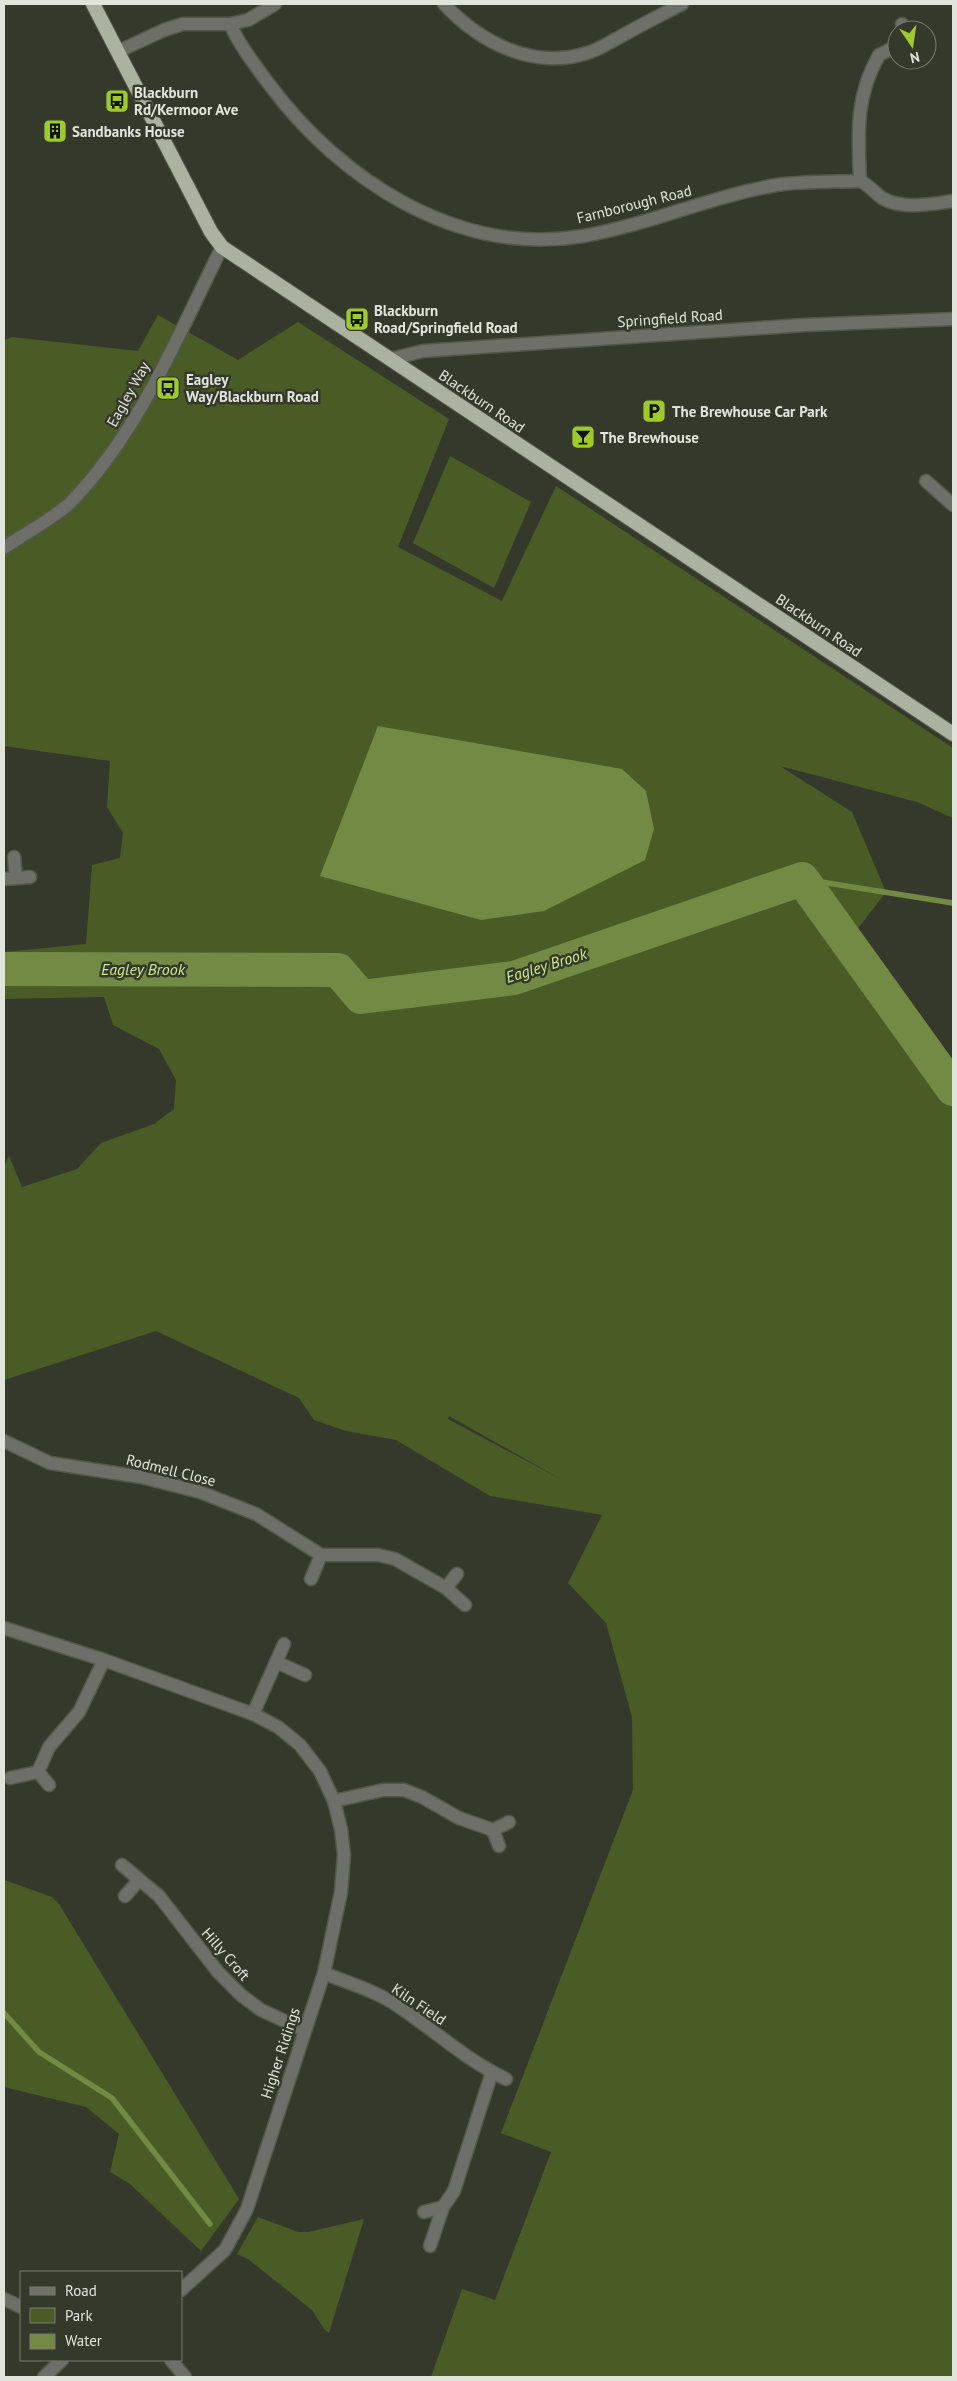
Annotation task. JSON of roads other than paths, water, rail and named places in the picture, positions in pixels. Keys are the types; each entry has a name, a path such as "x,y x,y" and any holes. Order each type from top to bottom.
{"highway":[{"name":"Blackburn Road","path":"93,4 211,232 222,247 953,734"}],"street":[{"path":"118,51 164,30 183,24 230,24 248,20 275,4"},
{"path":"444,4 461,21 505,49 533,57 561,59 588,53 682,4"},
{"name":"Farnborough Road","path":"230,24 240,45 284,104 318,140 352,170 410,206 447,223 482,233 513,237 582,236 778,185 860,181"},
{"path":"887,51 879,55 860,108 858,119 860,181 882,198 898,204 927,204 953,201"},
{"name":"Eagley Way","path":"4,548 71,502 107,459 136,419 222,247"},
{"name":"Springfield Road","path":"391,359 423,351 804,325 953,319"},
{"path":"926,481 953,505"},
{"path":"14,857 10,879 30,878"},
{"name":"Rodmell Close","path":"4,1441 50,1463 142,1477 200,1492 256,1514 321,1554"},
{"path":"311,1579 321,1554 378,1555 396,1559 446,1588 465,1606"},
{"path":"446,1588 458,1574"},
{"name":"Higher Ridings","path":"4,1628 104,1660 253,1714 278,1727 300,1745 320,1771 334,1801 342,1829 344,1855 341,1892 324,1973 247,2208 225,2250 204,2272 182,2289"},
{"path":"253,1714 284,1644"},
{"path":"38,1772 49,1746 78,1712 104,1660"},
{"path":"276,1662 305,1675"},
{"path":"10,1778 38,1772"},
{"path":"38,1772 49,1785"},
{"path":"334,1801 382,1790 404,1790 422,1797 459,1818 494,1830 509,1822"},
{"path":"494,1830 499,1846"},
{"name":"Hilly Croft","path":"122,1865 158,1896 218,1972 241,1995 261,2010 304,2030"},
{"path":"124,1896 140,1880"},
{"name":"Kiln Field","path":"324,1973 397,2005 446,2042 506,2079"},
{"path":"430,2246 443,2208 454,2191 492,2072"},
{"path":"424,2212 443,2208"},
{"path":"4,2299 20,2307"},
{"path":"44,2377 61,2361"},
{"path":"172,2361 185,2377"}],"water":[{"path":"378,726 622,769 646,791 654,829 645,860 544,911 481,920 320,876"}],"waterway":[{"path":"802,879 953,903"},
{"name":"Eagley Brook","path":"4,969 338,970 361,997 514,978 802,879 953,1089"},
{"path":"4,2013 39,2052 112,2098 210,2224"}],"place":[{"name":"Blackburn Rd/Kermoor Ave","path":"117,101"},
{"name":"Sandbanks House","path":"55,131"},
{"name":"Blackburn Road/Springfield Road","path":"357,319"},
{"name":"Eagley Way/Blackburn Road","path":"168,388"},
{"name":"The Brewhouse Car Park","path":"654,411"},
{"name":"The Brewhouse","path":"583,437"}]}
